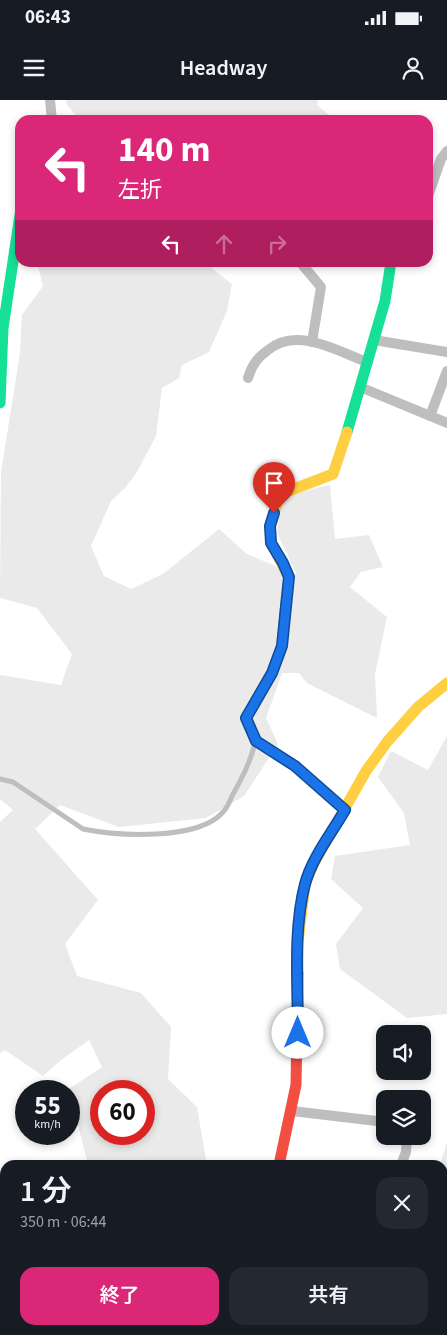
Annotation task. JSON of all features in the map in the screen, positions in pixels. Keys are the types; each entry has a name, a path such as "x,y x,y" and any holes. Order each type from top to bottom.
{"street":[{"path":"50,100 52,115"},
{"path":"433,181 441,158 447,151"},
{"path":"0,403 4,328 15,250"},
{"path":"304,267 321,287 312,342"},
{"path":"345,810 295,766 256,741 246,718 272,673 282,646 289,577 271,543 270,526 278,500 286,492 333,474 386,301 390,267"},
{"path":"248,378 252,365 276,343 290,340 312,342 368,362"},
{"path":"374,340 447,352"},
{"path":"430,416 447,371"},
{"path":"360,386 447,423"},
{"path":"280,1160 292,1111 296,1077 298,942 305,884 314,863 366,772 387,742 418,707 447,683"},
{"path":"292,1111 376,1121"},
{"path":"403,1160 406,1145"}],"lane":[{"path":"0,779 13,782 83,829 164,834 199,828 223,813 249,767 256,741"}],"shaded area":[{"path":"66,100 318,100 317,105 329,115 76,115 67,105"},
{"path":"38,267 210,267 232,284 227,311 209,352 182,365 179,378 162,388 156,436 137,472 126,487 111,501 91,546 104,576 131,589 163,574 219,529 247,554 297,575 277,533 281,503 295,493 330,485 335,539 369,535 383,567 361,572 350,587 387,617 375,674 377,718 307,683 299,673 282,673 266,718 278,744 244,796 206,818 119,827 60,805 35,829 98,900 65,944 77,976 141,993 171,1027 168,1079 197,1107 206,1160 87,1160 80,1133 80,1082 102,1067 89,1040 61,1060 43,1076 5,1050 0,1053 0,822 13,810 0,799 0,675 61,685 72,654 37,608 0,598 1,472 20,353 22,315 43,286"},
{"path":"447,736 447,1014 407,1018 340,969 336,944 363,908 331,879 335,856 410,845 404,813 378,777 391,751 428,770"},
{"path":"447,1142 447,1160 442,1160"}],"traffic: fast":[{"path":"0,403 3,328 15,248"},
{"path":"347,432 385,301 390,267"},
{"path":"286,602 282,646 272,673 246,718 256,741 295,766 345,810"}],"traffic: slow":[{"path":"286,602 289,577 271,543 270,526 278,500 286,492 333,474 347,432"},
{"path":"298,973 298,942 305,884 314,863 366,771 387,742 418,707 447,683"}],"traffic: jam":[{"path":"280,1160 296,1085 298,973"}],"route":[{"path":"274,513 270,526 271,543 289,577 282,646 272,673 246,718 256,741 295,766 345,810 314,863 305,884 298,942 298,1033"}]}
